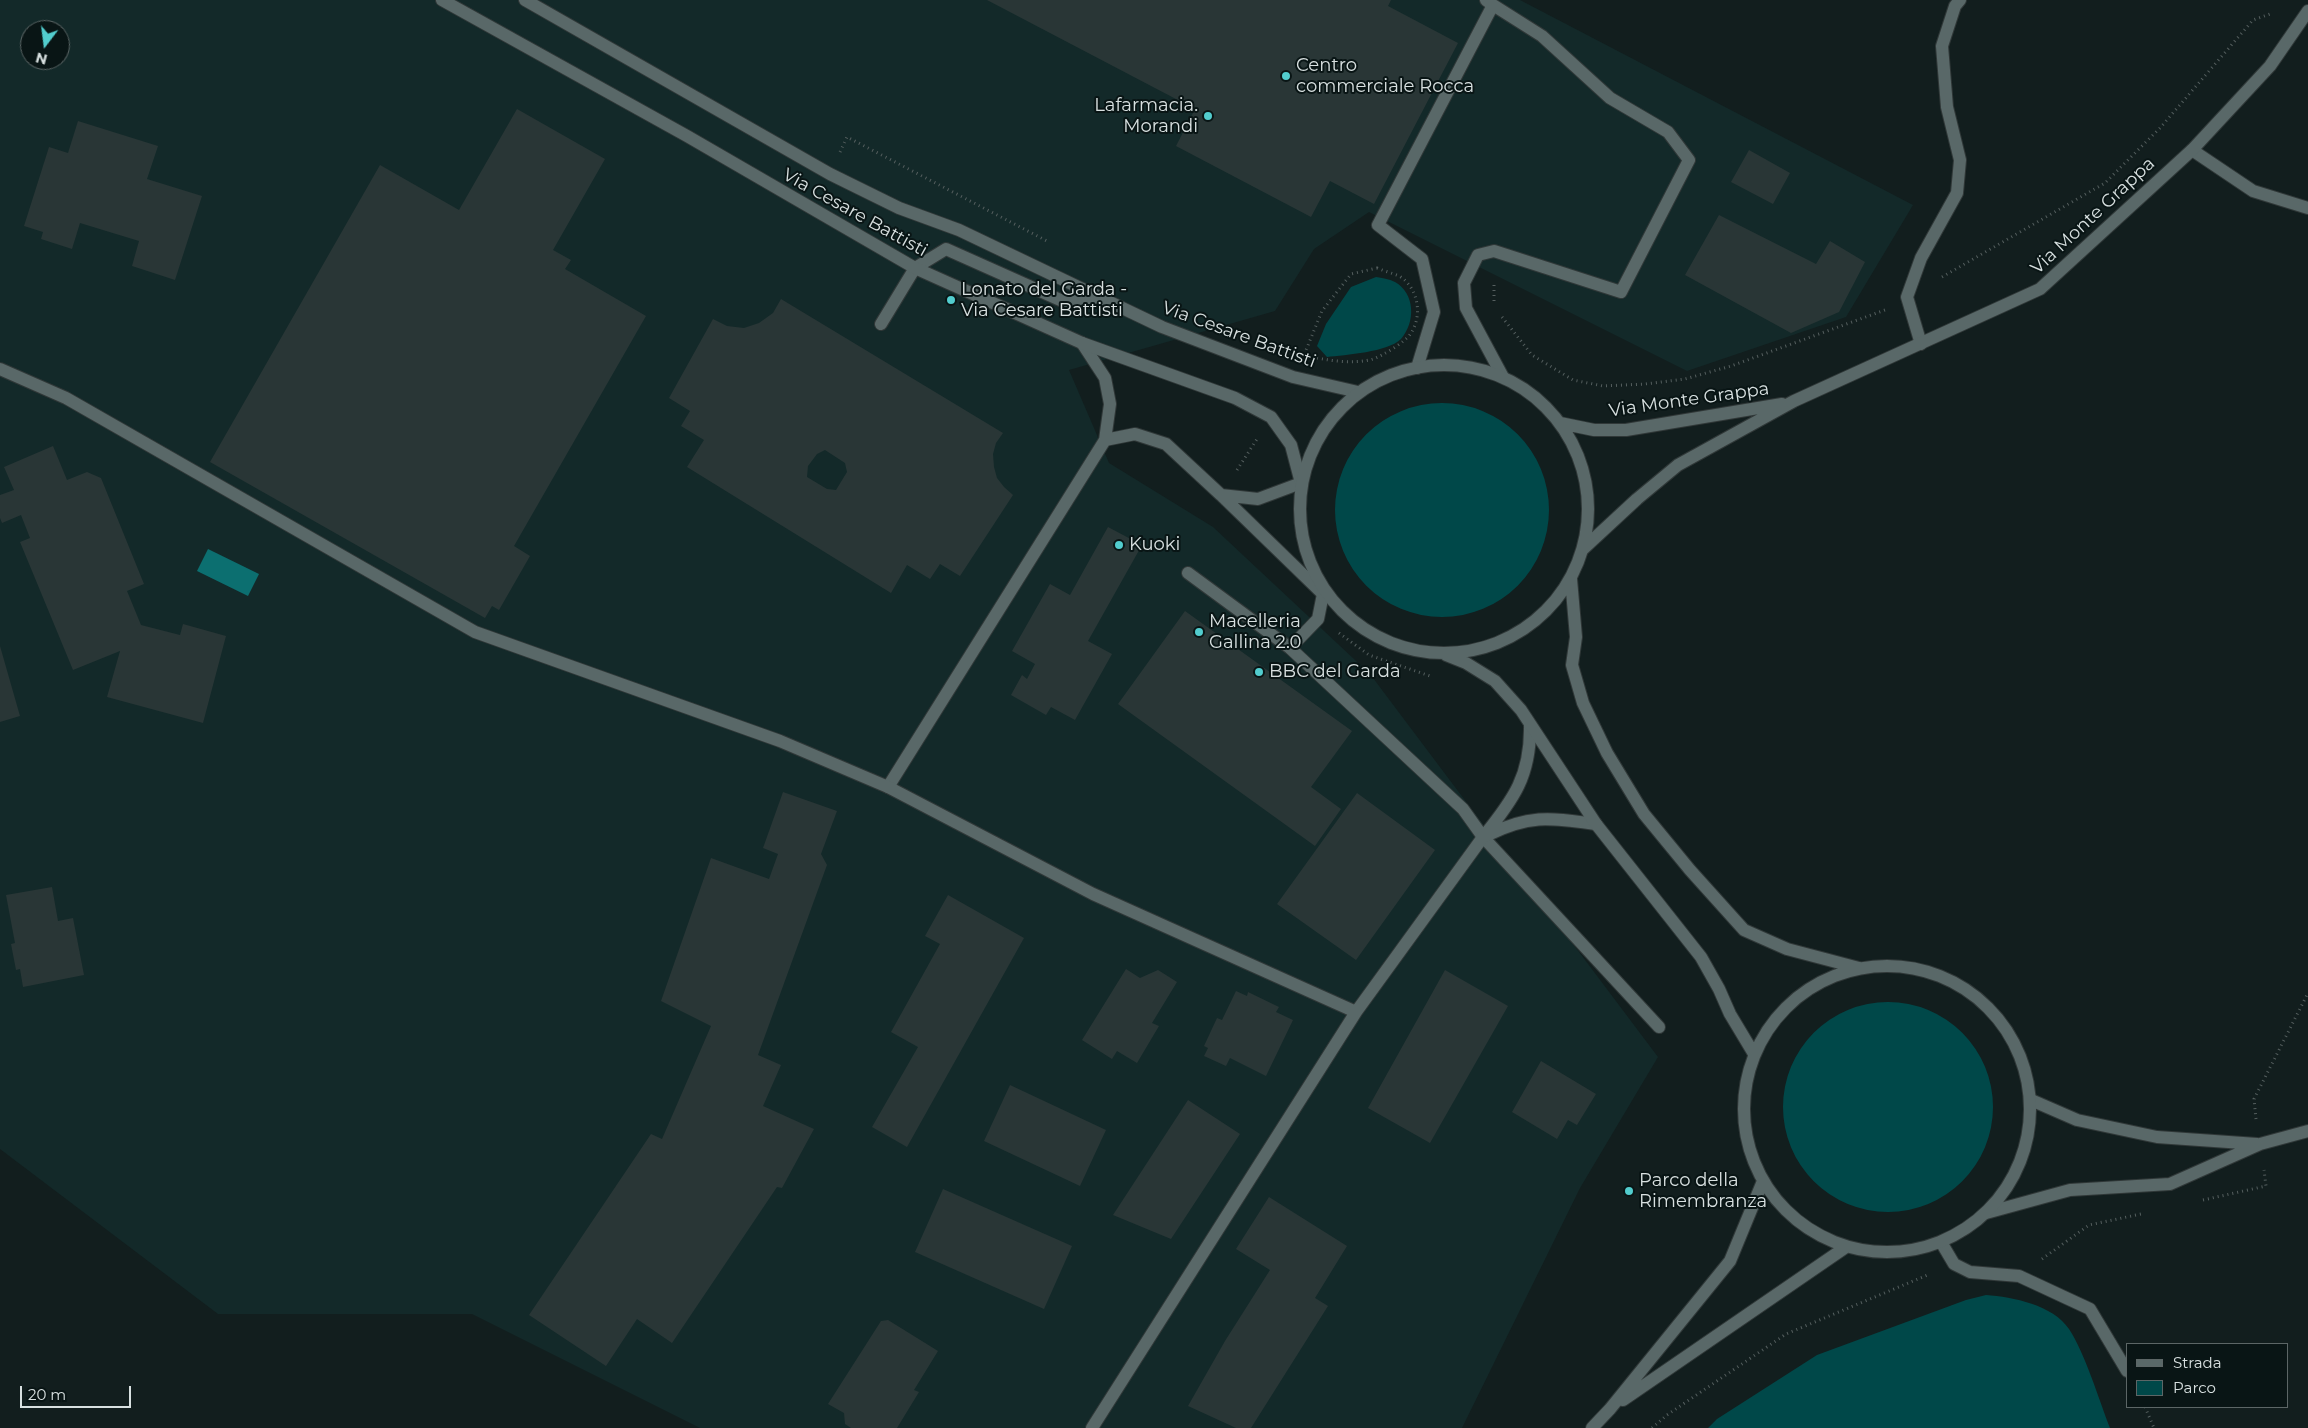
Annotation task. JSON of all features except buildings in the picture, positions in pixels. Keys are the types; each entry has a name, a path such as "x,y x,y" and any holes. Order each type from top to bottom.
{"street":[{"name":"Via Cesare Battisti","path":"442,0 687,136 915,268 1082,343 1236,398 1271,417"},
{"name":"Via Cesare Battisti","path":"525,0 830,174 899,208 959,230 1097,298 1162,327 1293,377 1358,392"},
{"path":"1922,344 1907,297 1921,258 1957,193 1960,160 1947,107 1942,46 1955,6 1960,0"},
{"path":"1417,368 1434,312 1422,259 1378,225 1489,2 1542,36 1610,98 1668,132 1689,160 1620,292 1494,251 1478,255 1464,283 1466,308 1503,378"},
{"name":"Via Monte Grappa","path":"1584,549 1637,499 1678,465 1794,401 2040,289 2192,150 2270,66 2308,12"},
{"path":"2192,150 2253,191 2308,208"},
{"path":"881,324 915,268 946,249 1067,303 1097,298"},
{"path":"888,787 1105,440 1110,404 1105,378 1082,343"},
{"path":"1290,648 1318,618 1323,594 1307,556 1299,520 1301,483 1312,449 1332,418 1358,392 1394,373 1417,368 1469,367 1503,378 1534,397 1560,423 1577,452 1587,483 1589,516 1584,549 1571,579 1545,612 1518,633 1494,645 1469,651 1443,654"},
{"path":"0,369 75,403 476,632 780,741 888,787 1093,894 1356,1012"},
{"name":"Via Monte Grappa","path":"1560,423 1594,430 1626,430 1794,401"},
{"path":"1271,417 1291,445 1301,483"},
{"path":"1105,440 1135,434 1166,444 1323,594 1370,634 1405,648 1443,654 1466,663 1495,680 1521,710 1596,824 1701,957 1720,989 1730,1014 1754,1054"},
{"path":"1221,495 1258,499 1301,483"},
{"path":"1188,574 1290,648 1463,809 1483,837 1660,1027"},
{"path":"1571,579 1576,637 1572,665 1583,703 1607,753 1644,814 1690,870 1744,930 1787,949 1859,968"},
{"path":"1092,1428 1356,1012 1483,837 1506,809 1523,778 1530,750 1530,725"},
{"path":"1483,837 1511,823 1549,818 1596,824"},
{"path":"1908,967 1939,975 1975,995 2003,1024 2011,1039 2022,1060 2031,1100 2027,1142 2012,1180 1986,1213 1965,1230 1941,1242 1910,1251 1878,1252 1846,1247 1813,1232 1784,1210 1762,1181 1746,1140 1744,1096 1754,1054 1779,1014 1815,984 1859,968 1908,967"},
{"path":"2031,1100 2077,1120 2157,1137 2260,1144"},
{"path":"1986,1213 2070,1190 2170,1184 2260,1144 2308,1132"},
{"path":"1592,1428 1610,1409 1730,1261 1762,1181"},
{"path":"1941,1242 1954,1264 1970,1272 2019,1276 2090,1308 2126,1369"},
{"path":"1610,1409 1846,1247"}],"path":[{"path":"1499,313 1532,355 1573,380 1602,386 1636,385 1685,379 1731,366 1878,314 2105,183 2160,128 2253,20 2270,14"},
{"path":"1494,251 1494,306"},
{"path":"1377,268 1400,276 1414,292 1419,311 1411,334 1395,347 1372,359 1328,361 1304,355 1322,310 1351,274 1377,268"},
{"path":"1221,495 1271,417"},
{"path":"1318,618 1369,655 1434,678"},
{"path":"2260,1144 2254,1099 2308,993"},
{"path":"1652,1428 1666,1416 1786,1334 1954,1264"},
{"path":"2145,1408 2154,1428"}],"shaded area":[{"path":"0,0 1520,0 1913,205 1846,317 1687,371 1369,212 1314,249 1275,311 1069,370 1109,463 1213,527 1370,674 1658,1057 1580,1188 1462,1428 700,1428 472,1314 218,1314 0,1149"},
{"path":"208,549 259,574 248,596 197,571"}],"green space":[{"path":"1376,277 1395,282 1402,287 1410,300 1411,316 1406,332 1395,343 1377,350 1327,357 1317,346 1326,324 1351,287"},
{"path":"1442,403 1463,405 1483,411 1501,421 1518,434 1531,451 1541,469 1547,489 1549,510 1547,531 1541,551 1531,569 1518,586 1501,599 1483,609 1463,615 1442,617 1421,615 1401,609 1383,599 1366,586 1353,569 1343,551 1337,531 1335,510 1337,489 1343,469 1353,451 1366,434 1383,421 1401,411 1421,405"},
{"path":"1878,1002 1898,1002 1919,1006 1938,1014 1955,1026 1969,1040 1981,1057 1989,1076 1993,1107 1989,1138 1981,1157 1969,1174 1955,1188 1938,1200 1919,1208 1898,1212 1878,1212 1857,1208 1838,1200 1821,1188 1807,1174 1795,1157 1787,1138 1783,1117 1783,1097 1787,1076 1795,1057 1807,1040 1821,1026 1838,1014 1857,1006"},
{"path":"1986,1295 2020,1300 2032,1304 2043,1308 2062,1321 2069,1329 2081,1351 2110,1428 1708,1428 1717,1419 1817,1355 1966,1300"}],"place":[{"name":"Centro commerciale Rocca","path":"1286,76"},
{"name":"Lafarmacia. Morandi","path":"1208,116"},
{"name":"Lonato del Garda - Via Cesare Battisti","path":"951,300"},
{"name":"Kuoki","path":"1119,545"},
{"name":"Macelleria Gallina 2.0","path":"1199,632"},
{"name":"BBC del Garda","path":"1259,672"},
{"name":"Parco della Rimembranza","path":"1629,1191"}]}
